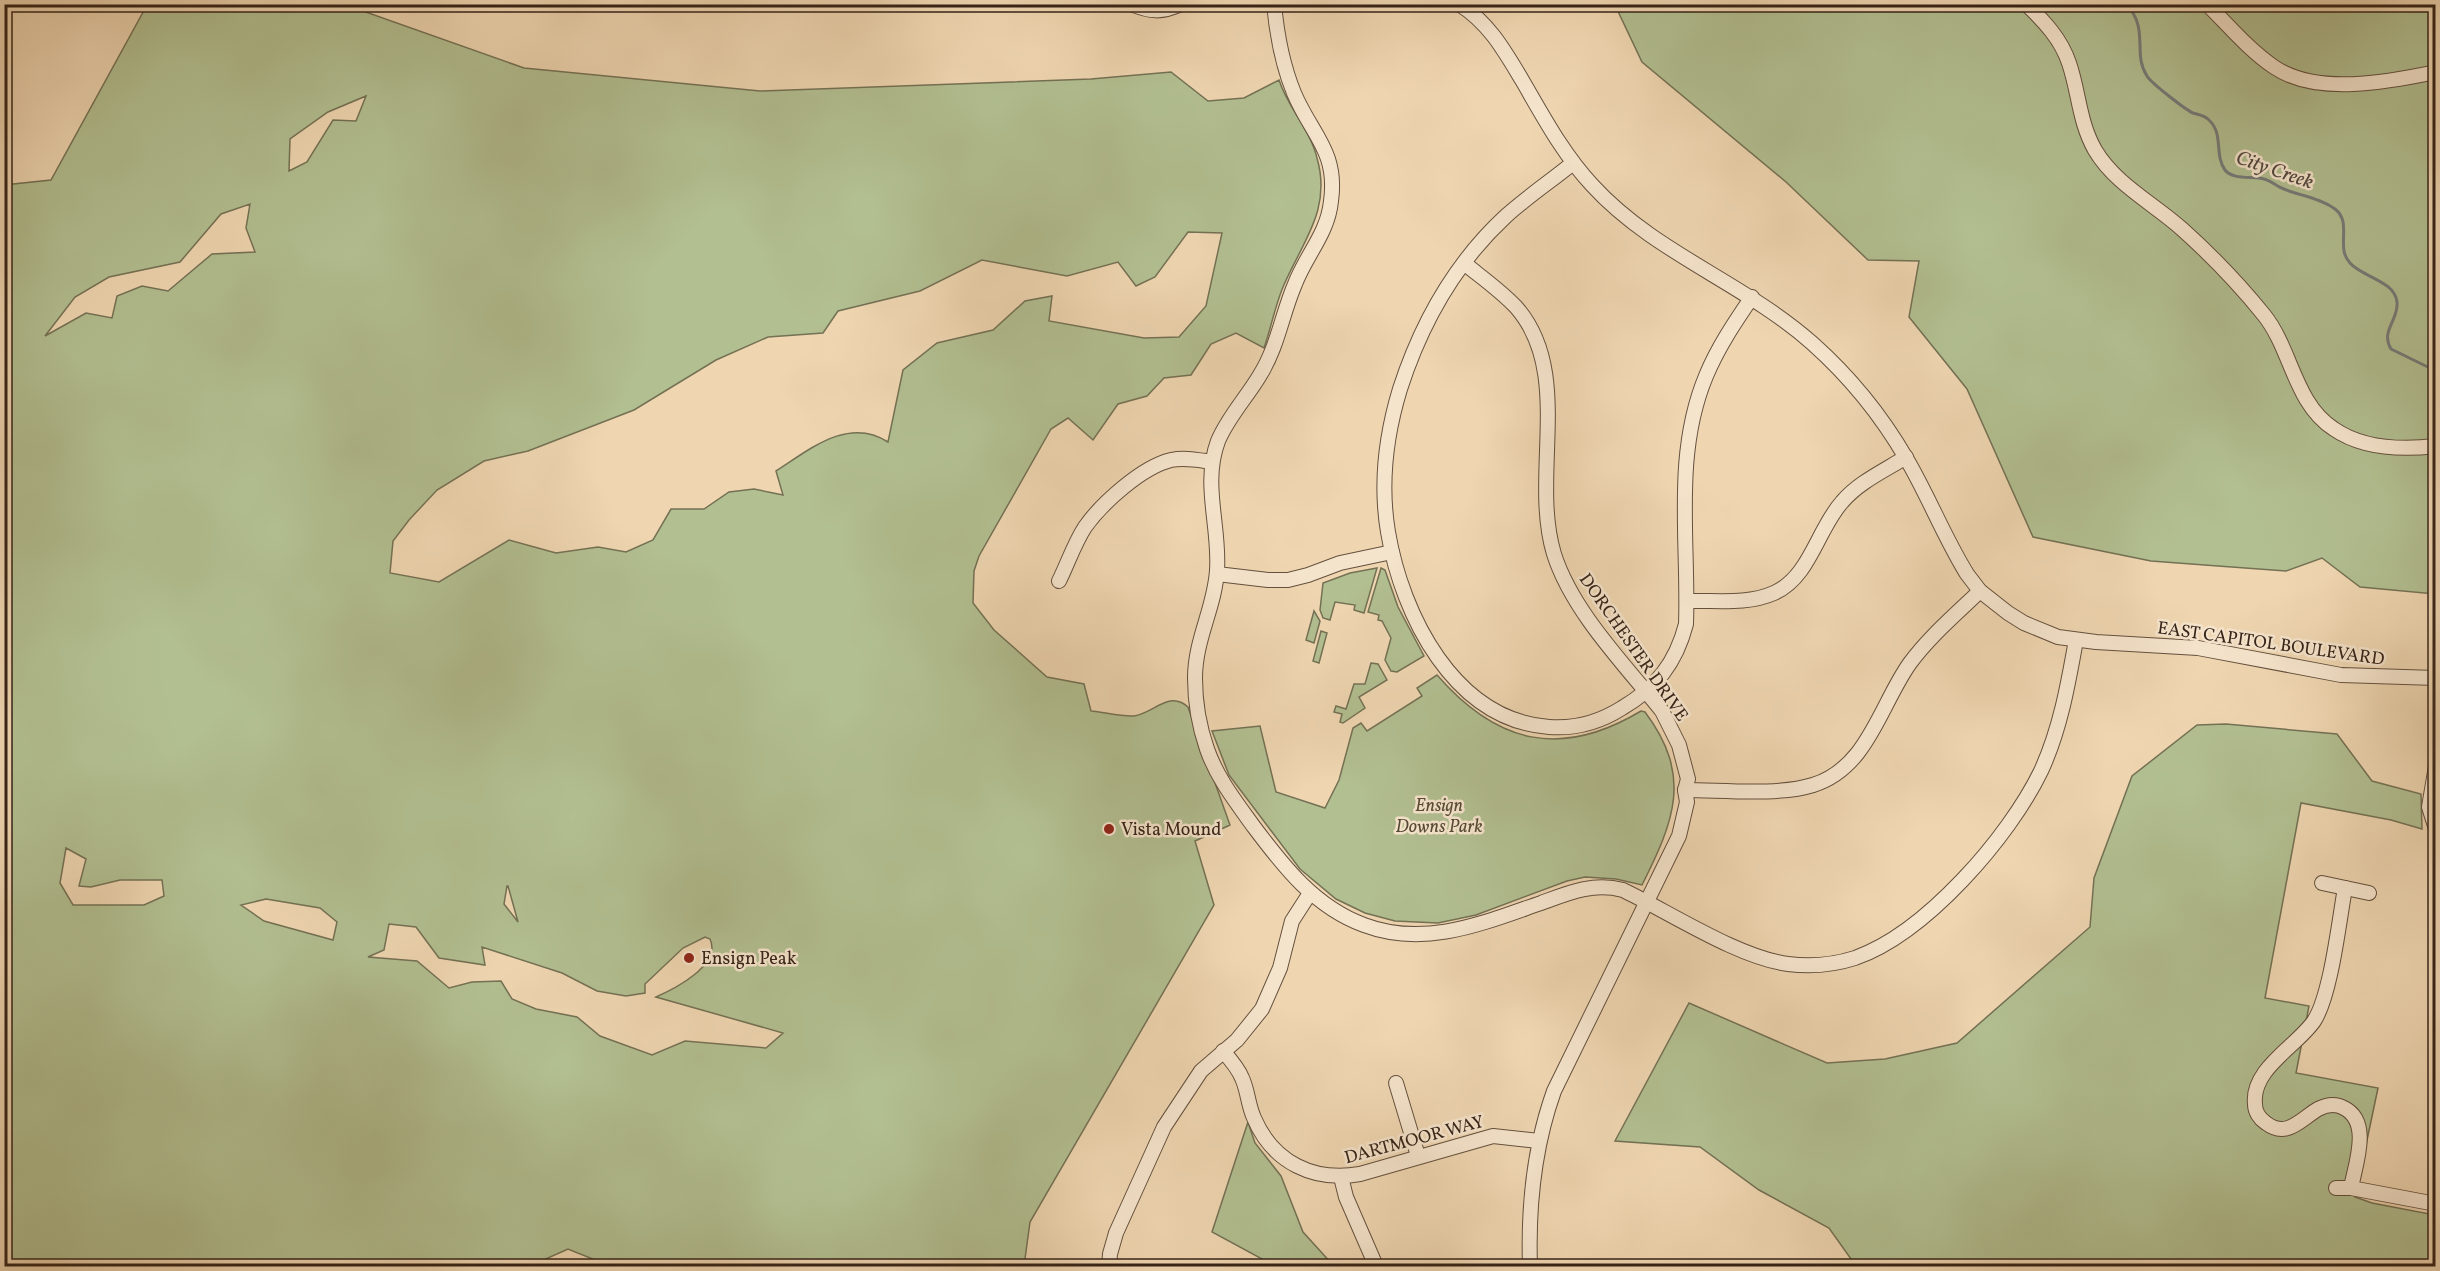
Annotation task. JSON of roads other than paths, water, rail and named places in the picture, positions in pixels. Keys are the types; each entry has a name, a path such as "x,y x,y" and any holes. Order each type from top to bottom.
{"street":[{"path":"1131,4 1143,9 1166,11 1180,4"},
{"path":"1274,4 1280,54 1287,76 1296,98 1323,143 1327,154 1332,179 1331,203 1322,235 1294,286 1279,336 1267,363 1221,434 1212,462 1210,481 1217,574 1200,635 1196,661 1196,697 1202,733 1213,764 1230,794 1282,864 1310,892 1342,915 1366,926 1419,935 1443,933 1484,923 1574,891 1590,887 1606,887 1623,890 1740,949 1770,961 1799,965 1828,964 1855,958 1879,947 1920,918 1958,884 1991,848 2019,810 2041,771 2059,723 2076,640"},
{"name":"EAST CAPITOL BOULEVARD","path":"1459,4 1479,18 1498,40 1573,163 1606,200 1646,233 1752,297 1792,326 1834,364 1874,410 1906,457 1959,561 1980,591 2008,613 2024,623 2058,637 2076,640 2198,648 2350,676 2436,678"},
{"path":"2026,4 2062,46 2069,63 2083,122 2096,150 2120,180 2181,228 2236,281 2266,317 2278,336 2300,388 2314,411 2332,428 2359,441 2398,447 2436,446"},
{"path":"2207,4 2256,53 2275,68 2296,78 2319,82 2366,84 2436,72"},
{"path":"1573,163 1505,217 1464,263 1438,302 1417,343 1393,416 1386,457 1384,487 1392,552 1403,590 1420,627 1449,672 1467,692 1494,712 1527,724 1568,727 1596,721 1646,693 1662,676 1676,654 1686,624 1685,491 1690,428 1699,395 1715,357 1752,297"},
{"name":"DORCHESTER DRIVE","path":"1464,263 1515,307 1528,325 1538,346 1546,381 1545,499 1554,554 1576,601 1662,711 1680,745 1688,779 1683,825 1554,1091 1539,1141 1532,1193 1530,1266"},
{"path":"1687,601 1748,600 1780,590 1800,572 1831,516 1843,500 1868,480 1906,457"},
{"path":"1059,581 1078,539 1092,518 1109,500 1151,468 1169,461 1185,459 1212,462"},
{"path":"1217,574 1288,580 1346,561 1392,552"},
{"path":"1685,790 1793,789 1815,785 1834,776 1852,761 1867,742 1900,679 1918,652 1980,591"},
{"path":"2436,765 2429,807 2436,829"},
{"path":"2322,883 2369,893"},
{"path":"2345,888 2320,1008 2309,1027 2271,1066 2256,1090 2254,1103 2262,1120 2279,1129 2296,1126 2324,1107 2336,1105 2348,1110 2356,1119 2360,1136 2351,1188"},
{"path":"1109,1266 1116,1233 1164,1127 1201,1071 1246,1030 1269,996 1280,968 1292,921 1310,892"},
{"name":"DARTMOOR WAY","path":"1223,1051 1241,1075 1257,1125 1276,1150 1292,1163 1310,1172 1341,1177 1360,1174 1493,1136 1539,1141"},
{"path":"1396,1083 1418,1156"},
{"path":"1341,1177 1346,1197 1376,1266"},
{"path":"2336,1188 2351,1188 2436,1204"}],"waterway":[{"name":"City Creek","path":"2126,4 2137,23 2141,59 2147,76 2183,107 2203,116 2214,126 2220,158 2225,170 2232,175 2267,180 2281,188 2317,200 2335,209 2343,221 2344,250 2350,263 2384,284 2395,295 2397,308 2388,337 2391,349 2436,371"}],"place":[{"name":"Vista Mound","path":"1109,829"},
{"name":"Ensign Peak","path":"689,958"}],"park label":[{"name":"Ensign Downs Park","path":"1439,815"}]}
